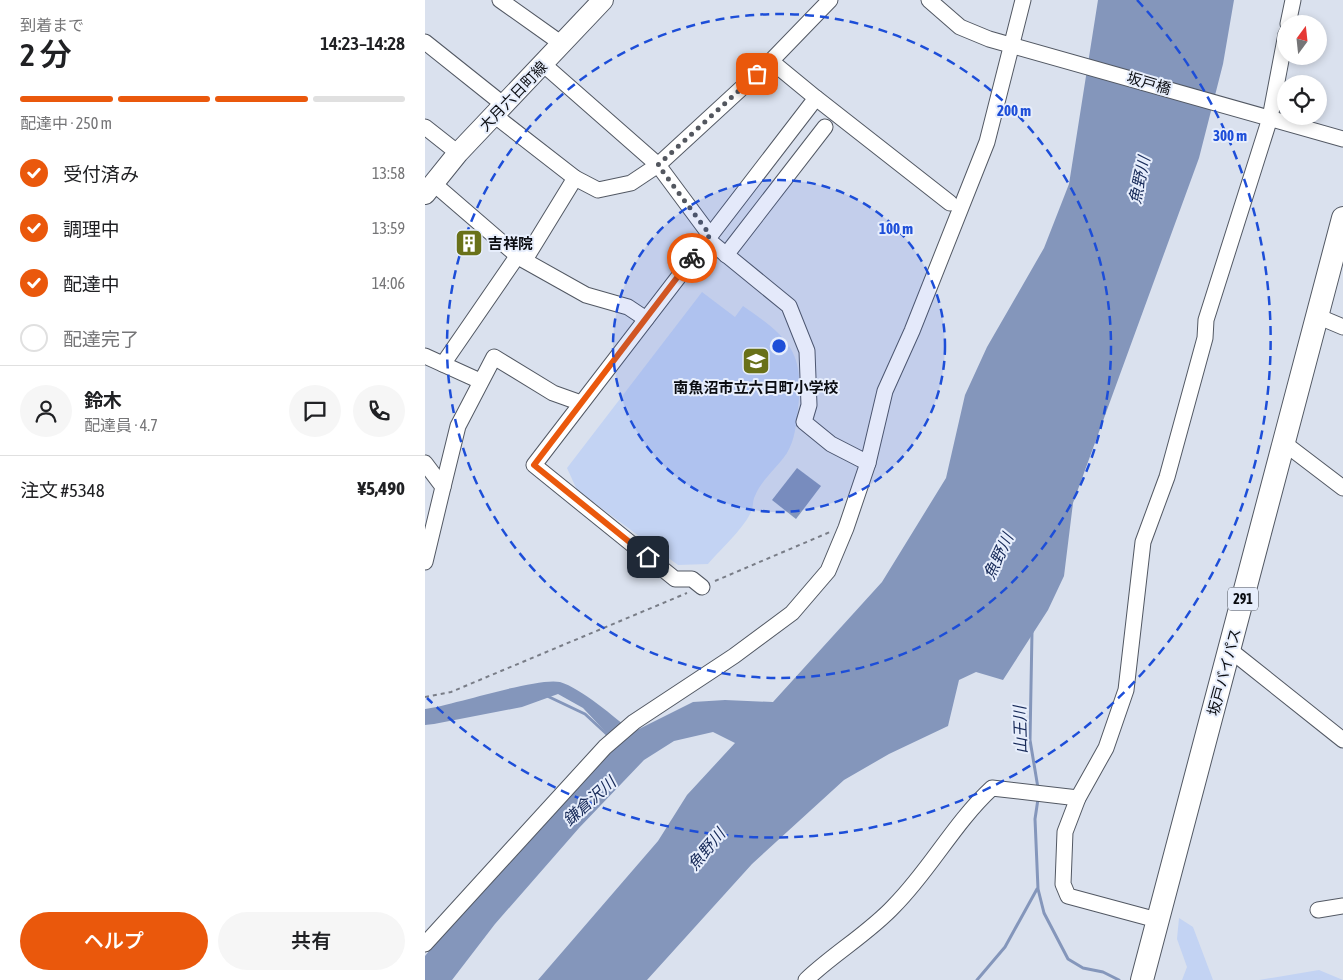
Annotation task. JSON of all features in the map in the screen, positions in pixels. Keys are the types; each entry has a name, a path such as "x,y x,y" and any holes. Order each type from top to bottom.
{"highway":[{"name":"坂戸バイパス","path":"1142,980 1343,218"}],"main road":[{"name":"大月六日町線","path":"429,189 458,153 603,0"}],"street":[{"path":"501,0 562,44"},
{"path":"425,42 575,178 598,190 631,183 658,165 771,61 829,0"},
{"name":"坂戸橋","path":"929,0 961,27 989,39 1343,139"},
{"path":"425,944 613,740 634,722 734,656 792,613 828,571 847,528 868,463 885,391 912,331 987,142 1023,0"},
{"path":"1290,15 1293,0"},
{"path":"771,61 950,203"},
{"path":"543,64 658,165 708,237 789,306 807,351 809,405 804,422 831,444 868,463"},
{"path":"1157,920 1068,896 1063,884 1065,832 1078,798 1106,748 1125,690 1143,542 1167,477 1205,338 1206,320 1270,118 1280,65"},
{"path":"701,587 692,579 675,579 534,465 816,98"},
{"path":"425,127 458,153"},
{"path":"727,255 825,127"},
{"path":"443,364 516,258 526,258 575,178"},
{"path":"429,189 520,258 586,295 628,306 645,319"},
{"path":"1317,316 1343,327"},
{"path":"425,356 480,381"},
{"path":"425,562 458,426 494,357 553,393 581,403"},
{"path":"1284,443 1343,488"},
{"path":"425,463 443,487"},
{"path":"1230,650 1343,740"},
{"path":"814,977 893,908 921,876 979,800 992,788 1078,798"},
{"path":"1317,910 1343,906"}],"path":[{"path":"425,698 451,692 831,531 847,528"}],"shaded area":[{"path":"702,292 735,317 743,306 772,327 782,337 796,359 799,373 798,409 795,432 790,448 758,490 751,512 742,527 708,564 678,565 577,490 567,468"},
{"path":"1179,918 1193,927 1213,980 1182,980 1187,967 1177,939"},
{"path":"1319,970 1343,980 1259,980"}],"water":[{"path":"1098,0 1234,0 1223,64 1199,158 1073,503 1064,576 1048,610 1003,680 976,672 959,680 948,726 889,754 844,780 752,864 647,980 538,980 658,841 687,795 735,743 713,732 674,741 644,760 579,828 495,924 452,980 425,980 425,956 541,813 618,745 583,708 558,694 522,707 425,725 425,709 515,687 560,682 578,690 633,732 693,702 725,700 773,702 882,582 946,478 965,395 987,347 1044,248 1069,184"},
{"path":"797,468 821,486 796,519 772,500"}],"waterway":[{"name":"山王川","path":"1032,632 1030,740 1038,788"},
{"path":"545,695 585,714 611,738"},
{"path":"1038,799 1035,819 1038,889 1044,913 1068,959 1083,968 1103,972 1119,980"},
{"name":"山王川","path":"977,980 1005,947 1037,889"}],"way so far":[{"path":"692,258 710,235 658,165 757,74"}],"place":[{"name":"吉祥院","path":"469,243"},
{"name":"南魚沼市立六日町小学校","path":"756,361"}],"route":[{"path":"648,557 534,465 692,258"}],"water label":[{"name":"魚野川","path":"1139,180"},
{"name":"魚野川","path":"998,556"},
{"name":"鎌倉沢川","path":"589,801"},
{"name":"魚野川","path":"706,849"}]}
